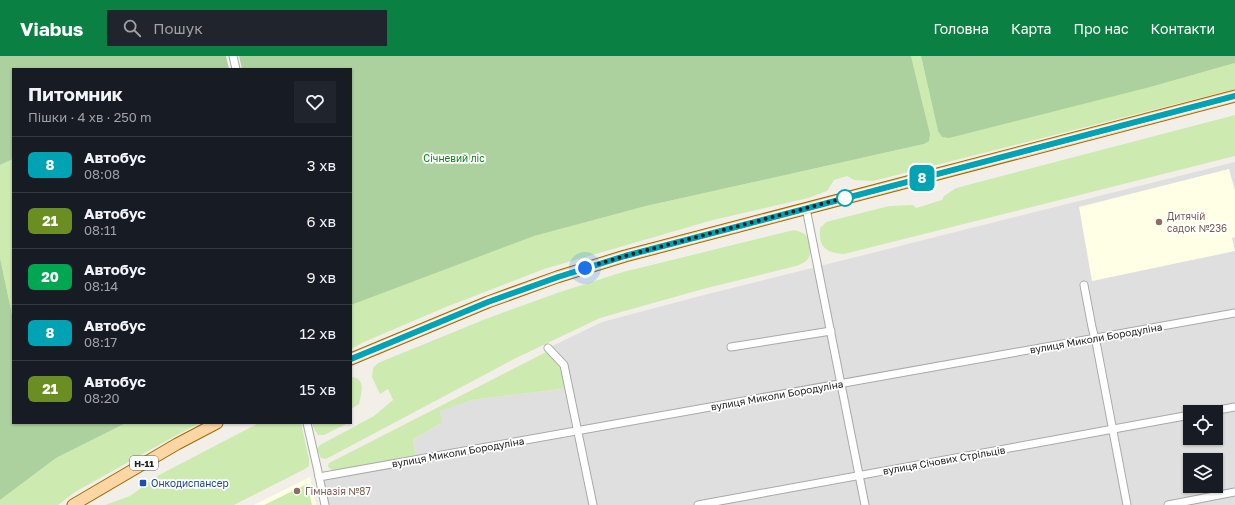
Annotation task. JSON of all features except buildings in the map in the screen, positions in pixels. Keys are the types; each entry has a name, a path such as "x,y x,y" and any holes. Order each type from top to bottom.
{"main road":[{"path":"352,359 488,302 558,277 625,256 1235,96"},
{"name":"Н-11","path":"73,505 177,444 215,424"}],"street":[{"path":"233,56 236,68"},
{"path":"806,208 865,505"},
{"path":"1084,285 1127,505"},
{"name":"вулиця Миколи Бородуліна","path":"319,477 1235,313"},
{"path":"731,347 831,331"},
{"path":"548,348 564,366 593,505"},
{"path":"1223,409 1235,407"},
{"name":"вулиця Січових Стрільців","path":"698,505 1183,416"},
{"path":"307,424 325,505"},
{"path":"1168,505 1235,492"}],"shaded area":[{"path":"1235,162 1235,505 325,505 319,477 416,459 413,439 442,423 439,411 472,400 569,388 548,348 602,322"},
{"name":"Дитячій садок №236","path":"1229,169 1235,191 1235,237 1232,238 1235,251 1092,281 1079,207"},
{"name":"Гімназія №87","path":"310,477 316,505 254,505"}],"green space":[{"path":"0,56 226,56 229,68 12,68 12,159 0,165"},
{"name":"Січневий ліс","path":"239,56 911,56 930,134 929,141 924,144 646,206 534,236 352,305 352,68 242,68"},
{"path":"911,56 921,56 938,131 1154,86 1235,63 1235,89 873,181 854,180 847,176 834,180 827,191 808,198 713,220 544,269 446,307 352,348 352,305 533,236 646,206 924,144 930,134"},
{"path":"921,56 1235,56 1235,63 1154,86 949,138 942,137 938,131"},
{"path":"1235,115 1235,156 844,254 832,252 824,248 820,240 820,228 826,222 889,206 913,205 916,208 942,200 944,196 956,188"},
{"path":"12,159 12,314 0,258 0,165"},
{"path":"794,230 806,235 810,244 811,251 809,257 802,264 703,289 600,318 516,358 326,459 321,458 317,449 320,445 374,416 393,400 388,389 380,394 372,377 373,368 378,363 488,318 560,292 623,272"},
{"path":"0,258 12,314 12,424 124,424 56,458 0,500"},
{"path":"550,350 564,365 569,388 472,400 440,411 442,423 413,439 416,459 337,473 329,468 329,463"},
{"path":"352,377 356,378 361,383 362,391 359,404 352,408"},
{"path":"124,424 198,424 75,492 58,505 0,505 0,500 56,458"},
{"path":"257,424 301,424 309,459 309,466 234,505 105,505 130,496 159,475"},
{"path":"312,424 346,424 324,435 318,435"},
{"path":"307,484 312,505 264,505"}],"bus line":[{"name":"8","path":"352,359 488,302 558,277 625,256 1235,96"}],"place":[{"name":"Дитячій садок №236","path":"1159,222"},
{"name":"Онкодиспансер","path":"143,483"},
{"name":"Гімназія №87","path":"297,491"}],"route":[{"path":"585,268 852,196 845,198"}]}
